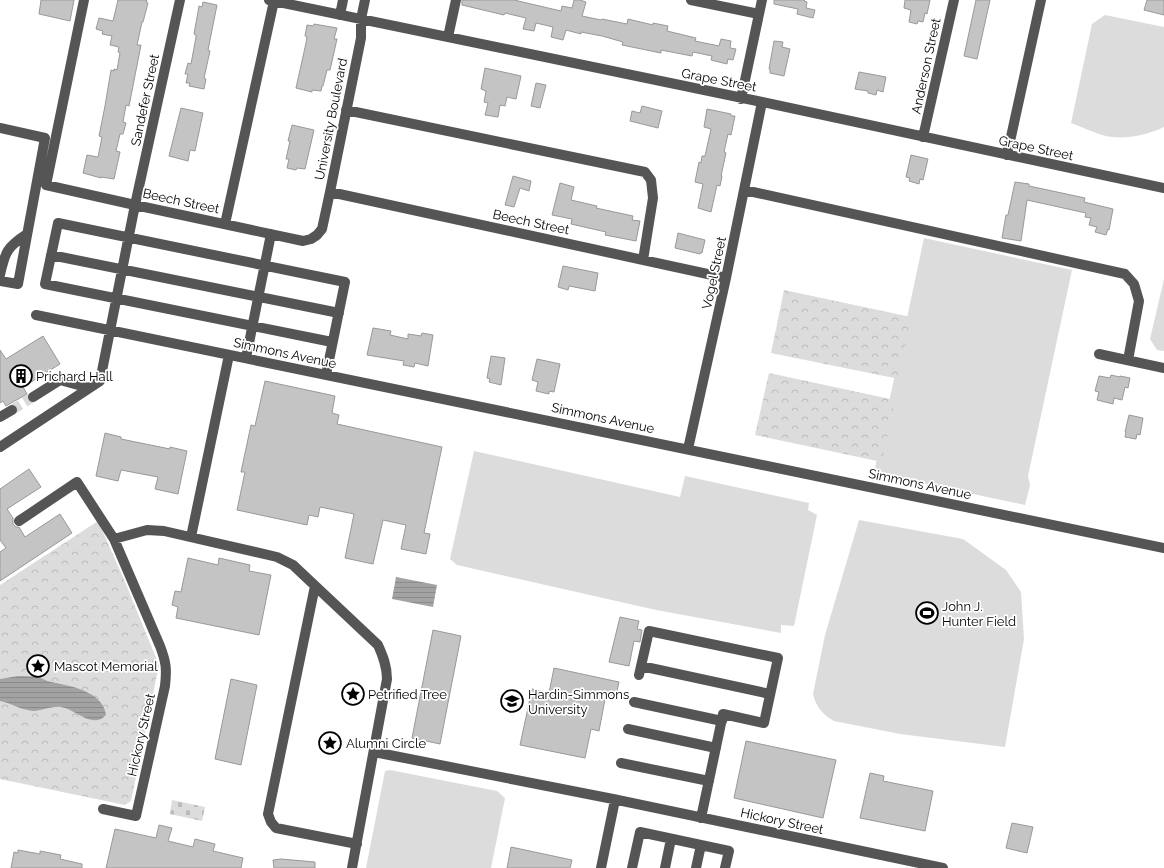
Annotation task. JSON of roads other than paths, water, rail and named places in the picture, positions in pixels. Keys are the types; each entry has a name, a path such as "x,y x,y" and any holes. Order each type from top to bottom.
{"street":[{"name":"Beech Street","path":"84,0 46,184 135,205 303,241 311,239"},
{"name":"Sandefer Street","path":"0,447 100,381 135,205 180,0"},
{"path":"340,15 343,0"},
{"name":"University Boulevard","path":"311,239 318,235 322,229 361,38 361,19 365,0"},
{"path":"448,37 456,0"},
{"path":"691,0 759,14"},
{"path":"741,99 762,0"},
{"name":"Anderson Street","path":"924,137 954,0"},
{"path":"1007,155 1041,0"},
{"path":"225,224 271,1"},
{"name":"Grape Street","path":"271,1 741,99 762,102 1164,188"},
{"name":"Vogel Street","path":"688,449 726,278 762,102"},
{"path":"346,110 645,172 651,180 653,198 643,260"},
{"path":"0,128 45,138 18,284 0,281"},
{"path":"744,190 1125,274 1134,284 1139,300 1128,360"},
{"name":"Beech Street","path":"330,192 726,278"},
{"path":"326,375 345,282 58,222 45,284 332,342"},
{"path":"0,275 6,252 16,241 27,234"},
{"path":"246,358 271,234"},
{"path":"51,256 339,312"},
{"name":"Simmons Avenue","path":"36,315 1164,548"},
{"path":"1099,354 1164,368"},
{"path":"191,537 229,355"},
{"path":"33,397 60,380 89,388"},
{"path":"0,417 12,410"},
{"path":"19,521 77,482 114,538 148,530 164,530 277,556 293,564 378,645 384,656 387,669 387,679 352,868"},
{"name":"Hickory Street","path":"103,809 136,816 167,671 160,646 114,538"},
{"path":"315,586 268,814 271,822 276,828 357,844"},
{"path":"701,818 723,714 764,723 778,658 649,631 640,670 770,694"},
{"path":"634,702 722,721"},
{"path":"628,729 716,748"},
{"path":"374,752 615,800 601,868"},
{"path":"620,763 709,781"},
{"name":"Hickory Street","path":"615,800 943,868"},
{"path":"632,868 640,832 729,851 725,868"},
{"path":"665,868 671,839"},
{"path":"696,868 701,845"}],"tunnel":[{"path":"12,410 33,397"}],"place":[{"name":"Prichard Hall","path":"21,376"},
{"name":"John J. Hunter Field","path":"927,613"},
{"name":"Mascot Memorial","path":"38,666"},
{"name":"Petrified Tree","path":"353,694"},
{"name":"Hardin-Simmons University","path":"512,701"},
{"name":"Alumni Circle","path":"330,743"}]}
